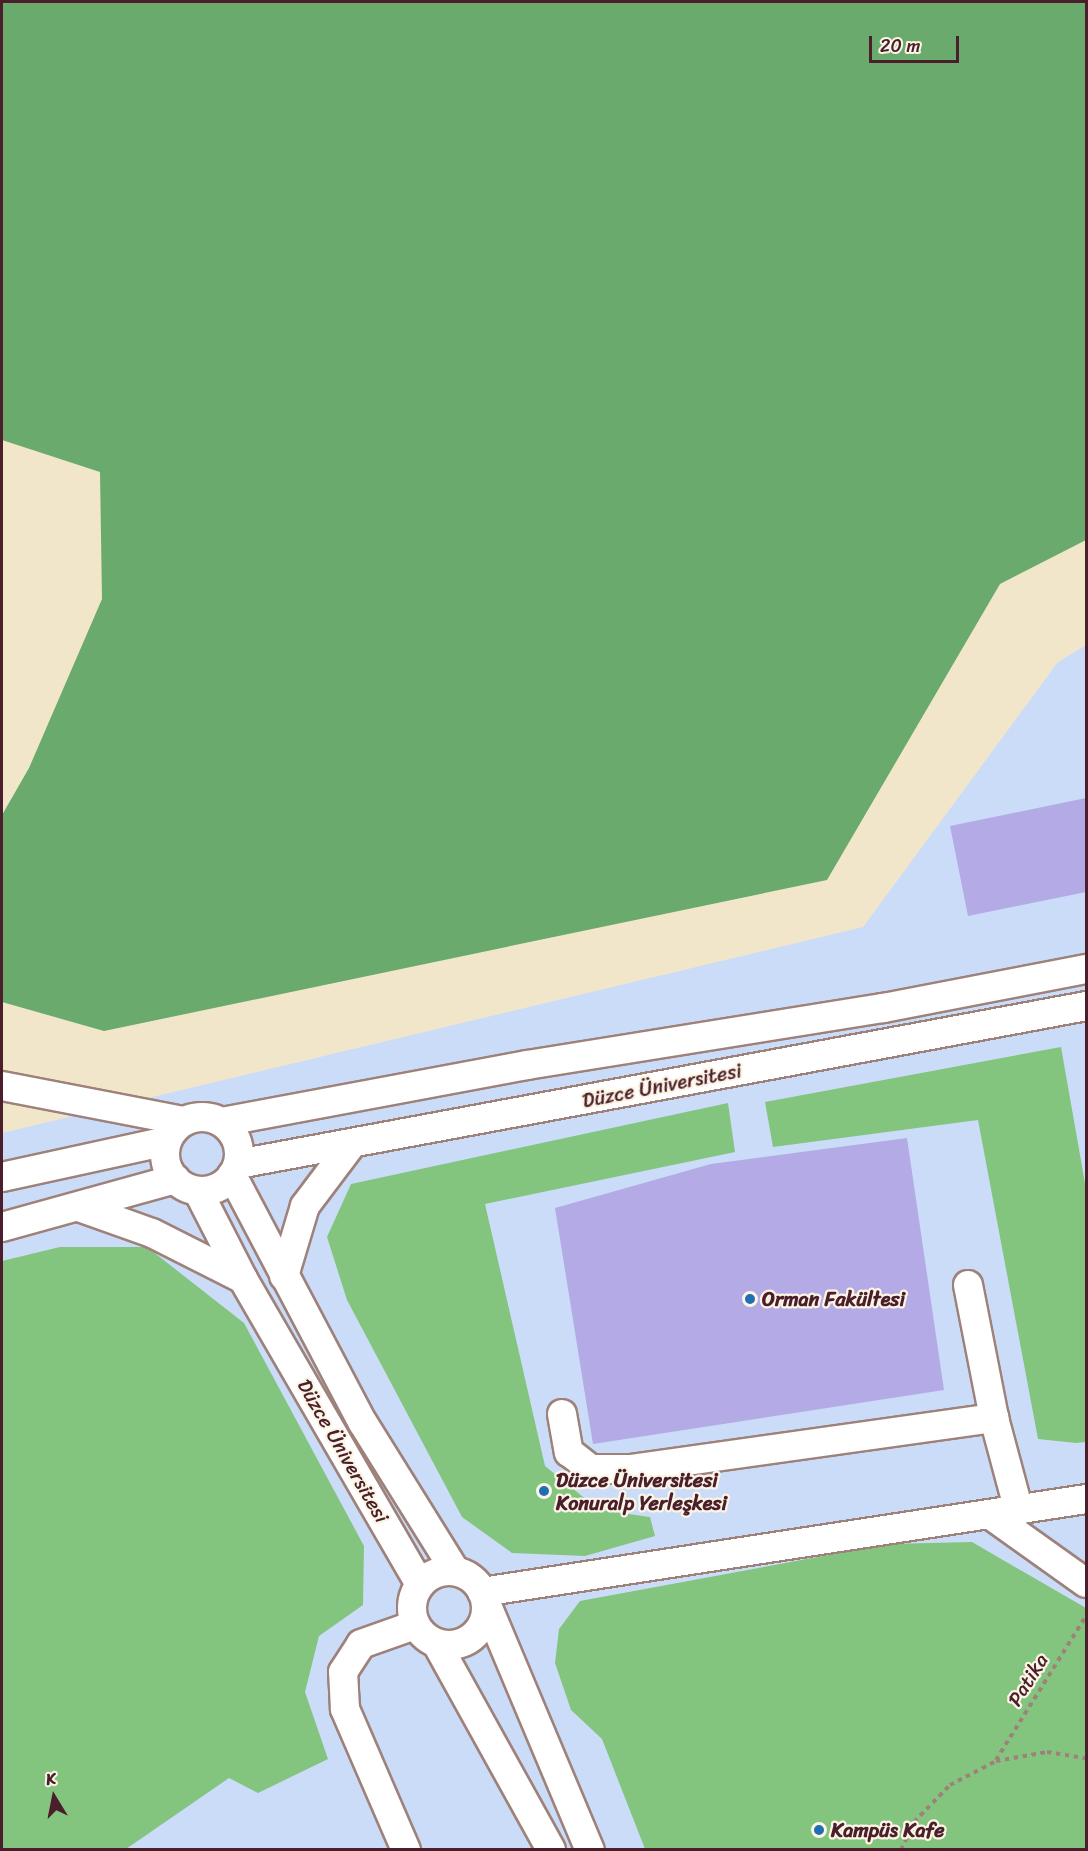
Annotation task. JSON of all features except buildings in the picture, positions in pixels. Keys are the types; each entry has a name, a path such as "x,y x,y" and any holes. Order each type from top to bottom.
{"street":[{"path":"2,1177 176,1131 210,1117 222,1122 527,1065 883,1008 1086,969"},
{"name":"Düzce Üniversitesi","path":"186,1185 223,1184 235,1170 351,1145 1086,1006"},
{"path":"2,1086 176,1131"},
{"name":"Düzce Üniversitesi","path":"222,1122 237,1141 235,1170 284,1276 363,1423 455,1571"},
{"name":"Düzce Üniversitesi","path":"176,1131 167,1168 186,1185 420,1584"},
{"path":"284,1276 305,1206 351,1145"},
{"path":"2,1227 78,1207 186,1185"},
{"path":"78,1207 161,1237 243,1279"},
{"path":"968,1285 994,1418 1005,1513 1086,1583"},
{"path":"562,1414 568,1452 591,1469 630,1469 994,1418"},
{"path":"484,1597 1086,1499"},
{"path":"551,1850 437,1644 415,1625 411,1604 420,1584 430,1576 455,1571 466,1575 484,1597 590,1850"},
{"path":"437,1644 447,1646 468,1640 483,1624 484,1597"},
{"path":"406,1850 345,1709 343,1672 361,1644 415,1625"}],"path":[{"name":"Patika","path":"996,1761 1086,1616"},
{"path":"901,1850 914,1822 950,1785 996,1761 1047,1752 1086,1758"}],"shaded area":[{"name":"Düzce Üniversitesi Konuralp Yerleşkesi","path":"1086,645 1086,1849 2,1849 2,1133 863,927 1058,662"}],"green space":[{"path":"2,2 1086,2 1086,540 1000,584 827,880 104,1031 2,1002 2,815 29,768 102,599 100,472 2,440"},
{"path":"1061,1047 1086,1189 1086,1442 1076,1443 1038,1439 978,1120 773,1147 765,1102"},
{"path":"728,1103 735,1152 485,1204 545,1466 599,1510 650,1517 655,1536 585,1556 512,1553 462,1517 347,1300 327,1237 351,1184"},
{"path":"60,1247 147,1247 244,1323 364,1546 363,1605 319,1636 305,1692 328,1759 258,1793 229,1778 126,1849 2,1849 2,1261"},
{"path":"972,1542 1086,1608 1086,1849 645,1849 602,1739 571,1710 555,1663 559,1629 580,1601 888,1544"}],"place":[{"name":"Orman Fakültesi","path":"750,1299"},
{"name":"Düzce Üniversitesi Konuralp Yerleşkesi","path":"544,1491"},
{"name":"Kampüs Kafe","path":"819,1830"}]}
